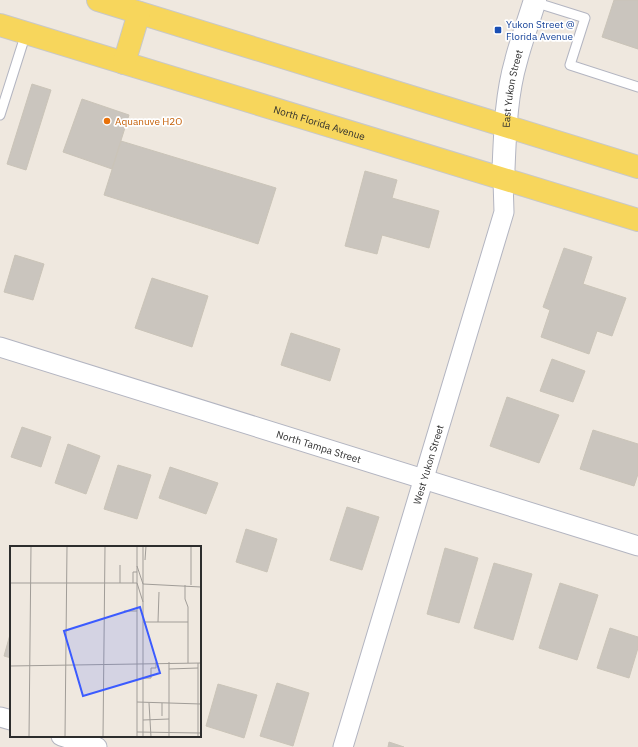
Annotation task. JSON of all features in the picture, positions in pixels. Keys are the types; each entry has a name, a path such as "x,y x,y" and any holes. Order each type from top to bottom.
{"main road":[{"path":"98,0 140,10 506,127 638,167"},
{"path":"124,63 140,10"},
{"name":"North Florida Avenue","path":"0,26 638,220"}],"street":[{"name":"East Yukon Street","path":"503,180 506,127 515,62 535,1"},
{"name":"West Yukon Street","path":"343,747 504,212 503,180"},
{"name":"North Tampa Street","path":"0,347 638,546"},
{"path":"0,717 10,720"},
{"path":"65,737 97,747"}],"lane":[{"path":"535,1 585,18 570,65 638,87"},
{"path":"0,115 26,33"}],"building":[{"path":"614,0 638,0 638,49 602,37"},
{"path":"32,84 51,90 26,170 7,164"},
{"path":"82,99 129,115 112,169 63,152"},
{"path":"121,141 276,188 258,244 104,195"},
{"path":"365,171 397,180 392,198 439,211 429,248 382,235 377,254 345,246"},
{"path":"564,248 592,257 583,284 626,298 612,336 597,331 589,354 541,337 550,310 543,307"},
{"path":"15,255 44,264 33,300 4,292"},
{"path":"152,278 208,296 192,347 135,328"},
{"path":"291,333 340,349 330,381 281,365"},
{"path":"552,359 585,371 573,402 540,391"},
{"path":"507,397 559,415 539,463 490,446"},
{"path":"22,427 51,437 41,467 11,457"},
{"path":"593,430 638,444 638,474 634,486 580,469"},
{"path":"68,444 100,456 86,494 55,483"},
{"path":"118,465 151,475 137,519 104,509"},
{"path":"170,467 218,483 206,514 159,498"},
{"path":"347,507 379,517 362,570 330,560"},
{"path":"246,529 277,539 267,572 236,562"},
{"path":"445,548 478,558 459,623 427,614"},
{"path":"494,563 532,574 513,640 474,628"},
{"path":"560,583 598,595 577,660 539,648"},
{"path":"610,628 638,637 638,648 629,678 597,668"},
{"path":"10,635 10,658 4,656"},
{"path":"277,683 309,693 293,746 260,736"},
{"path":"218,684 257,695 244,738 206,726"},
{"path":"389,742 404,747 388,747"}],"place":[{"name":"Yukon Street @ Florida Avenue","path":"498,30"},
{"name":"Aquanuve H2O","path":"107,121"}]}
